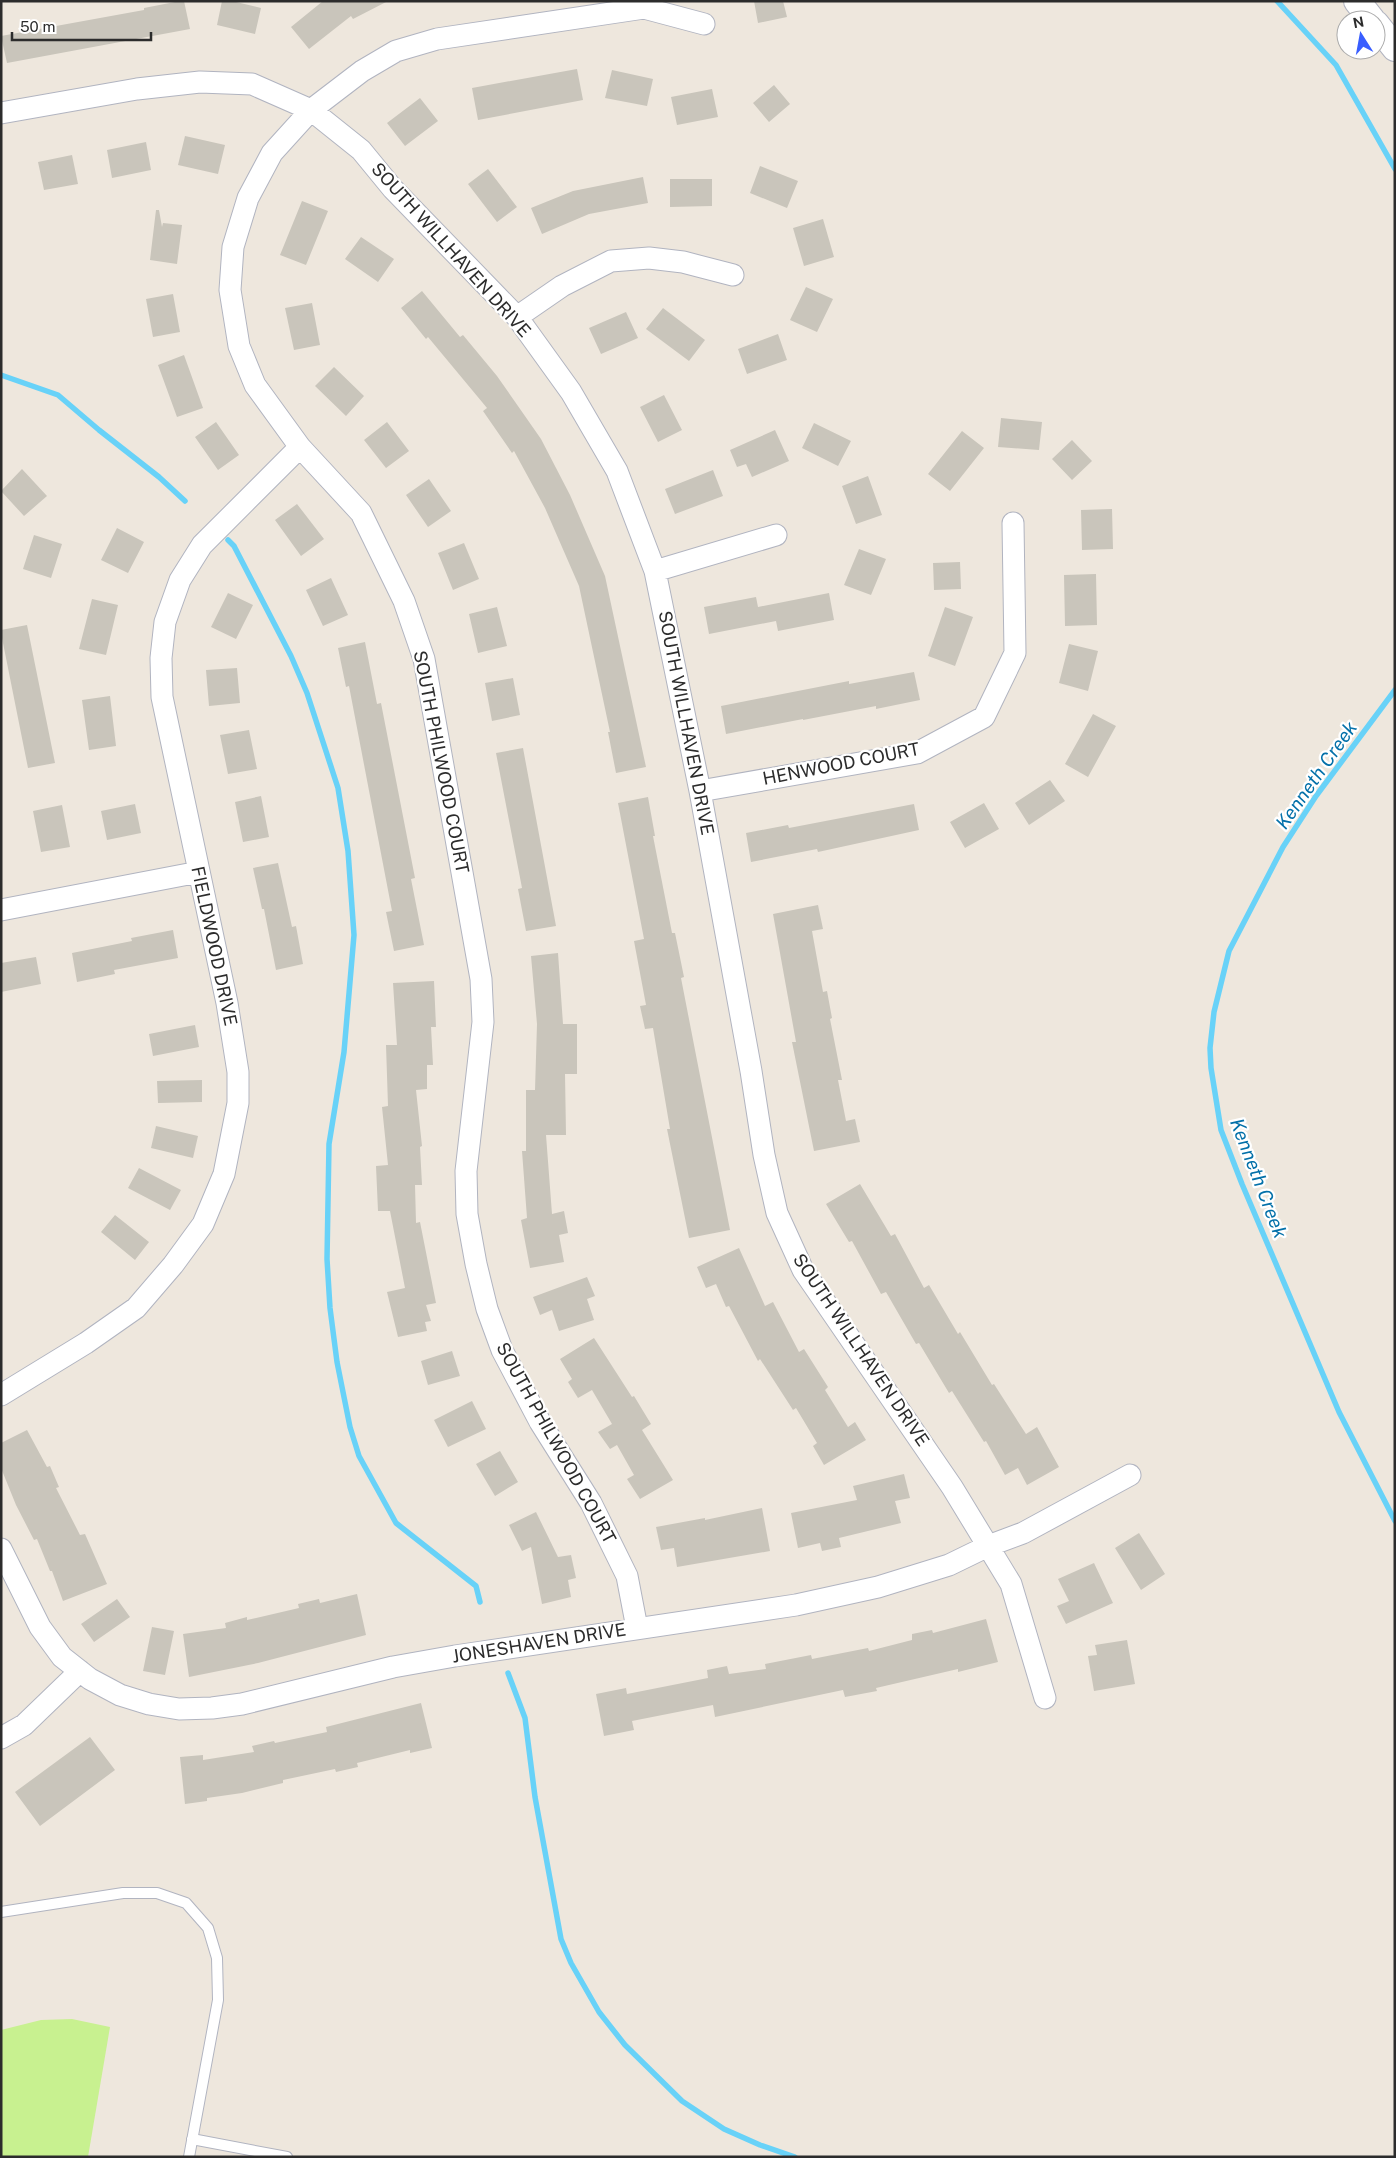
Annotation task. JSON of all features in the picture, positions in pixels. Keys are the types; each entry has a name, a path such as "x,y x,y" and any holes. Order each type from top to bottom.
{"street":[{"name":"SOUTH PHILWOOD COURT","path":"637,1628 627,1576 591,1503 540,1422 502,1350 487,1309 476,1264 468,1214 466,1171 482,1022 481,979 424,659 404,601 361,513 300,447 255,386 239,346 230,290 233,247 248,198 272,153 311,110 362,71 396,51 438,40 644,8 704,24"},
{"path":"1386,37 1395,48"},
{"name":"SOUTH WILLHAVEN DRIVE","path":"1,112 138,89 200,82 252,84 311,110 361,150 393,189 517,317 571,392 617,471 655,571 700,791 751,1071 764,1155 777,1212 803,1270 952,1487 1011,1584 1045,1698"},
{"path":"517,317 562,286 611,261 649,258 684,262 734,275"},
{"name":"FIELDWOOD DRIVE","path":"1,1395 136,1308 173,1265 203,1224 224,1174 238,1104 238,1072 227,1003 162,697 161,658 166,622 180,580 202,545 300,447"},
{"name":"HENWOOD COURT","path":"700,791 917,753 984,717 1015,653 1013,523"},
{"path":"655,571 776,535"},
{"path":"2,905 199,872"},
{"name":"JONESHAVEN DRIVE","path":"1,1549 40,1627 62,1657 90,1679 120,1695 149,1704 179,1709 212,1708 242,1704 393,1667 446,1657 796,1605 878,1587 950,1565 988,1546 1023,1533 1130,1475"},
{"path":"1,1738 24,1725 80,1671"}],"lane":[{"path":"1,1912 123,1893 157,1893 186,1903 208,1928 217,1958 218,2000 189,2157"},
{"path":"192,2139 287,2157"}],"green space":[{"path":"72,2019 110,2027 88,2157 1,2157 1,2030 41,2020"}],"building":[{"path":"184,1 190,29 7,63 1,36 144,10 144,8"},
{"path":"222,1 232,1 261,8 255,34 217,25"},
{"path":"323,1 388,1 353,19 351,16 309,49 291,27"},
{"path":"754,1 783,1 787,17 758,23"},
{"path":"577,69 583,100 478,120 472,88"},
{"path":"612,70 653,79 647,106 605,98"},
{"path":"774,85 790,104 769,122 753,103"},
{"path":"712,89 718,117 677,125 671,97"},
{"path":"420,98 438,121 405,146 387,123"},
{"path":"185,136 225,145 218,174 178,165"},
{"path":"146,142 151,170 112,178 107,150"},
{"path":"72,155 78,184 44,190 38,162"},
{"path":"760,166 798,181 787,208 750,193"},
{"path":"488,169 517,207 497,222 468,184"},
{"path":"643,177 648,203 589,214 542,234 531,208 573,191"},
{"path":"670,179 712,179 712,206 670,207"},
{"path":"302,201 328,211 306,265 280,255"},
{"path":"156,210 159,210 162,227 163,223 182,225 177,264 150,260"},
{"path":"823,219 834,257 804,266 793,228"},
{"path":"361,237 394,259 378,282 345,259"},
{"path":"806,287 833,299 817,332 790,320"},
{"path":"422,291 460,337 463,335 497,376 541,439 570,495 605,576 646,767 616,773 608,732 610,732 579,586 545,508 514,451 512,453 483,411 487,408 428,337 426,339 401,308"},
{"path":"173,294 180,332 153,337 146,299"},
{"path":"312,303 320,345 294,350 285,308"},
{"path":"663,308 705,340 689,361 646,329"},
{"path":"626,312 638,338 601,354 589,328"},
{"path":"778,334 787,360 747,374 738,349"},
{"path":"184,355 203,408 177,417 158,365"},
{"path":"334,367 364,396 346,416 315,386"},
{"path":"664,395 682,430 658,442 640,407"},
{"path":"1001,418 1042,422 1039,450 998,447"},
{"path":"216,422 239,455 218,470 195,437"},
{"path":"387,422 409,451 386,468 364,440"},
{"path":"814,423 851,441 838,466 802,448"},
{"path":"775,430 789,461 752,477 746,464 737,467 730,450"},
{"path":"962,431 984,448 950,491 928,474"},
{"path":"1072,440 1092,461 1072,480 1052,459"},
{"path":"22,469 47,496 24,516 1,491"},
{"path":"713,470 723,496 675,514 665,489"},
{"path":"868,476 882,515 856,524 842,486"},
{"path":"429,479 451,511 428,527 406,495"},
{"path":"297,504 324,539 301,556 275,520"},
{"path":"1112,509 1113,549 1082,550 1081,510"},
{"path":"117,528 144,542 128,573 101,560"},
{"path":"34,535 62,544 51,578 23,569"},
{"path":"464,543 479,579 453,590 438,553"},
{"path":"859,549 886,559 871,595 844,585"},
{"path":"960,562 961,589 934,590 933,563"},
{"path":"1096,574 1097,625 1065,626 1064,575"},
{"path":"331,578 348,615 323,626 306,590"},
{"path":"228,593 253,605 236,639 211,627"},
{"path":"829,593 834,620 778,631 776,621 709,634 704,607 756,597 758,607"},
{"path":"92,599 118,605 106,655 79,649"},
{"path":"497,607 507,646 478,653 469,614"},
{"path":"945,607 973,617 955,666 928,656"},
{"path":"27,625 55,763 28,768 1,633 1,630"},
{"path":"365,642 377,704 381,703 415,878 411,879 424,945 394,951 386,912 392,911 349,686 346,687 338,648"},
{"path":"1069,644 1098,651 1088,691 1059,683"},
{"path":"237,668 240,703 209,706 206,670"},
{"path":"914,672 920,700 876,709 876,706 726,734 721,706 849,681 849,684"},
{"path":"513,678 520,715 492,721 485,683"},
{"path":"110,696 116,746 89,750 82,700"},
{"path":"1093,714 1116,726 1088,777 1065,764"},
{"path":"249,730 257,769 228,774 220,735"},
{"path":"523,748 556,926 526,931 518,889 522,888 496,753"},
{"path":"1050,780 1065,801 1029,825 1015,803"},
{"path":"261,796 269,837 243,842 235,802"},
{"path":"648,797 655,836 653,836 672,933 675,933 684,977 681,978 730,1230 689,1238 667,1129 670,1129 653,1028 645,1029 640,1006 646,1005 634,941 644,939 618,803"},
{"path":"984,803 999,829 965,848 950,822"},
{"path":"135,804 141,833 107,840 101,811"},
{"path":"914,804 919,830 818,852 817,849 751,862 746,833 788,825 789,828"},
{"path":"62,805 70,847 41,852 33,811"},
{"path":"278,863 292,927 296,926 303,964 276,970 264,909 262,909 253,868"},
{"path":"818,905 823,929 812,931 823,992 827,991 832,1018 830,1019 842,1080 838,1080 846,1121 855,1119 860,1142 814,1151 792,1042 796,1042 773,914"},
{"path":"173,930 178,958 114,970 115,974 77,982 72,953 132,941 131,938"},
{"path":"558,953 563,1024 577,1024 577,1074 565,1074 566,1135 546,1135 552,1214 564,1211 568,1233 559,1235 564,1262 530,1268 521,1220 527,1218 522,1151 526,1151 526,1090 535,1090 537,1024 531,956"},
{"path":"36,957 41,984 1,992 1,963"},
{"path":"434,981 436,1027 431,1027 433,1065 427,1065 427,1089 416,1090 422,1146 420,1147 422,1185 415,1185 416,1223 420,1222 436,1303 426,1305 431,1321 425,1322 427,1331 398,1337 387,1292 405,1288 390,1211 378,1211 376,1166 388,1165 382,1107 388,1106 386,1045 397,1045 393,983"},
{"path":"195,1025 199,1047 153,1056 149,1034"},
{"path":"202,1080 202,1102 158,1103 157,1081"},
{"path":"156,1126 198,1136 193,1158 151,1148"},
{"path":"139,1168 181,1190 170,1210 128,1188"},
{"path":"860,1184 891,1236 895,1234 924,1288 929,1285 958,1334 960,1332 992,1385 994,1384 1026,1434 1037,1427 1059,1467 1027,1485 1018,1468 1005,1475 986,1441 984,1442 952,1391 949,1393 919,1343 916,1344 886,1292 881,1294 852,1241 849,1242 826,1204"},
{"path":"115,1215 149,1242 135,1260 101,1232"},
{"path":"739,1248 765,1306 773,1302 799,1352 804,1349 828,1387 825,1390 848,1427 855,1422 866,1440 824,1465 813,1446 817,1443 796,1408 793,1410 760,1359 758,1361 729,1306 726,1307 716,1284 706,1288 697,1267"},
{"path":"587,1277 595,1296 587,1299 594,1320 559,1331 552,1310 540,1315 533,1297"},
{"path":"594,1338 651,1424 642,1430 673,1480 640,1499 627,1479 634,1475 617,1445 610,1449 598,1432 612,1424 592,1390 578,1398 568,1382 572,1379 560,1359"},
{"path":"452,1351 460,1376 428,1385 421,1361"},
{"path":"472,1401 486,1429 448,1447 434,1420"},
{"path":"27,1430 47,1467 50,1466 59,1487 56,1488 80,1535 85,1534 107,1584 63,1601 52,1571 50,1571 37,1539 34,1540 16,1505 1,1468 1,1443"},
{"path":"500,1451 518,1482 495,1496 476,1464"},
{"path":"904,1474 910,1498 895,1501 901,1523 839,1538 841,1547 822,1551 820,1543 798,1548 791,1513 857,1500 853,1486"},
{"path":"762,1508 770,1551 677,1567 674,1548 661,1550 656,1527 705,1518 705,1520"},
{"path":"536,1512 558,1557 571,1555 576,1578 568,1580 571,1597 542,1604 531,1547 522,1551 509,1525"},
{"path":"1139,1533 1165,1574 1141,1590 1115,1548"},
{"path":"1094,1563 1113,1603 1066,1624 1057,1606 1069,1601 1058,1579"},
{"path":"357,1594 366,1635 258,1663 189,1677 183,1634 226,1628 225,1623 247,1617 247,1620 299,1608 298,1604 319,1599 320,1603"},
{"path":"117,1599 130,1617 94,1642 81,1624"},
{"path":"986,1619 998,1662 876,1688 877,1691 845,1697 843,1690 715,1717 713,1705 632,1721 634,1730 604,1736 596,1694 626,1688 627,1694 708,1678 707,1670 727,1666 729,1674 766,1669 765,1664 811,1655 812,1659 868,1648 869,1651 912,1640 912,1634 932,1630 933,1633"},
{"path":"152,1627 174,1631 165,1675 143,1671"},
{"path":"1127,1640 1135,1684 1094,1691 1088,1656 1097,1655 1095,1645"},
{"path":"421,1703 432,1748 410,1753 410,1750 357,1763 358,1767 336,1772 335,1769 283,1780 283,1783 242,1793 207,1798 207,1801 185,1804 180,1757 203,1755 203,1760 254,1752 252,1746 327,1732 326,1727"},
{"path":"90,1737 115,1770 40,1826 15,1792"}],"waterway":[{"path":"1277,1 1336,65 1395,169"},
{"path":"1,375 58,395 159,477 185,501"},
{"path":"228,540 234,546 291,656 307,693 338,788 348,851 354,935 344,1052 329,1144 327,1259 330,1308 337,1362 350,1427 359,1456 396,1523 476,1586 480,1602"},
{"name":"Kenneth Creek","path":"1395,690 1316,796 1283,847 1229,951 1214,1012 1210,1048 1211,1068 1221,1130 1242,1184 1339,1412 1395,1521"},
{"path":"508,1673 525,1718 535,1797 561,1939 571,1963 599,2012 625,2045 682,2101 724,2129 760,2145 795,2157"}]}
